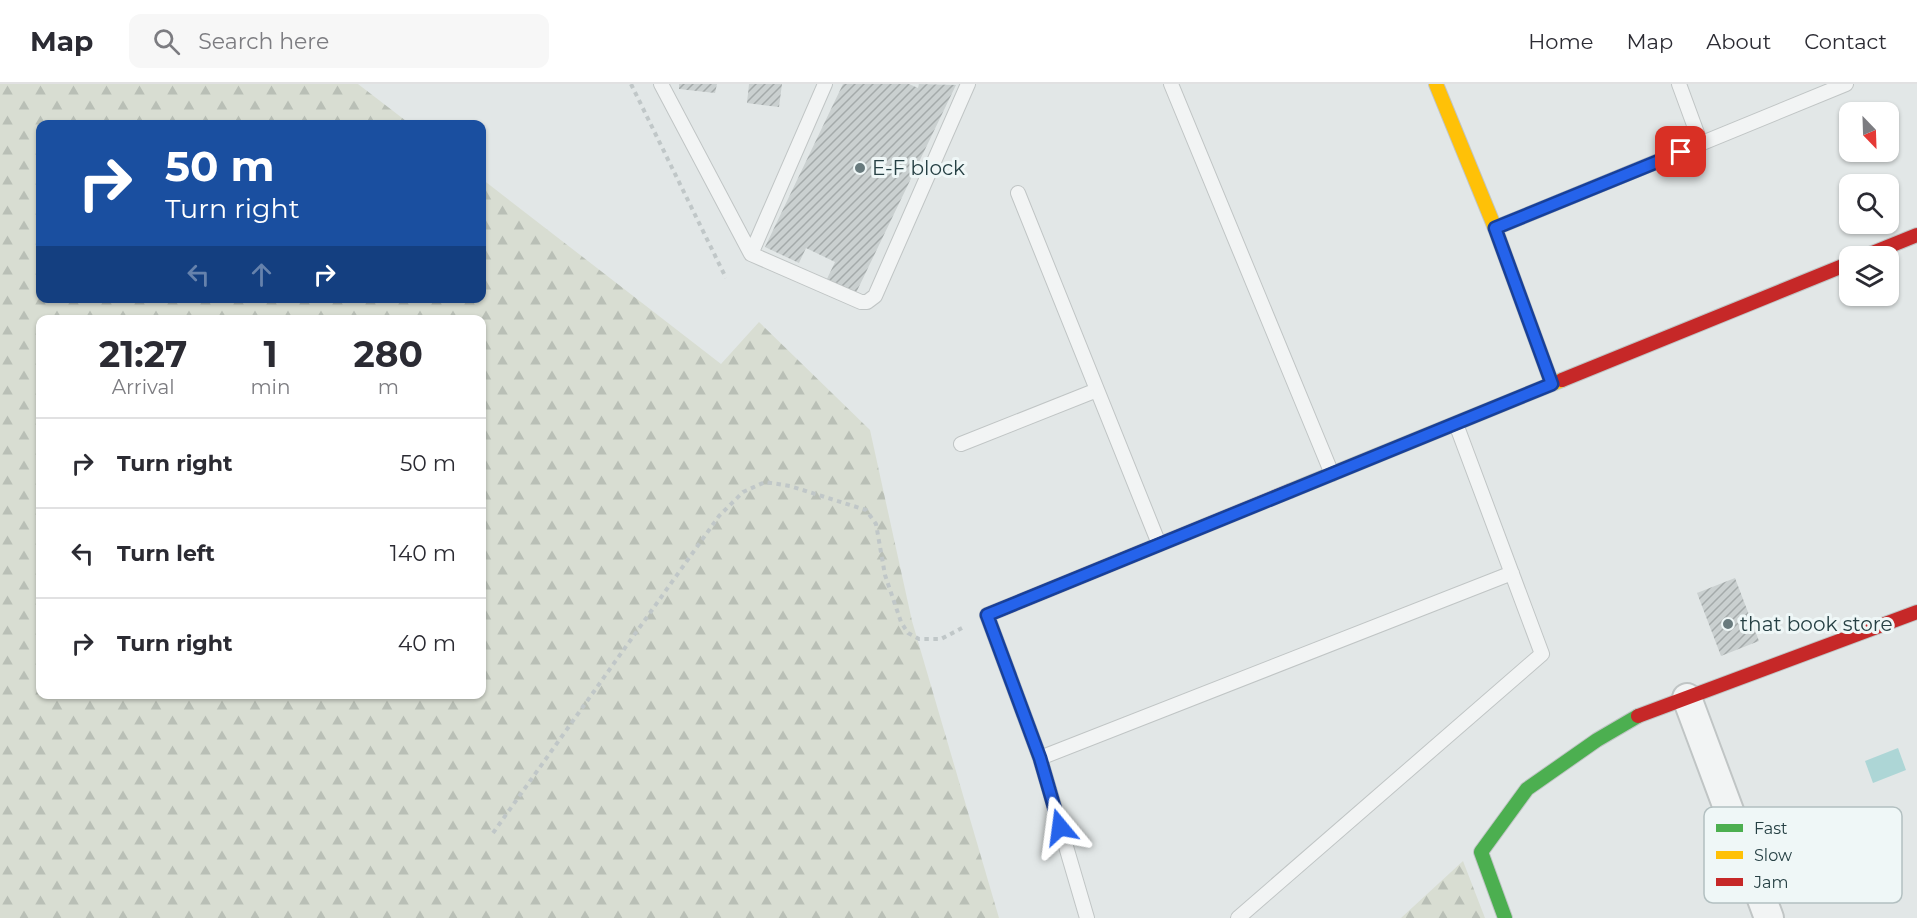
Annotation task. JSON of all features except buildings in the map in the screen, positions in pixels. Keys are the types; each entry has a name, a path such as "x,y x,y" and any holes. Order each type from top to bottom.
{"street":[{"path":"1436,84 1495,228 1552,384"},
{"path":"1890,246 1917,235"},
{"path":"987,615 1839,267"},
{"path":"1505,918 1481,852 1527,789 1597,740 1644,712 1917,612"},
{"path":"1687,698 1728,807"},
{"path":"1763,903 1769,918"}],"lane":[{"path":"661,84 751,254 861,302 871,300 875,296 968,84"},
{"path":"751,254 825,84"},
{"path":"1171,84 1332,474"},
{"path":"1679,84 1701,144"},
{"path":"1495,228 1846,84"},
{"path":"1018,193 1159,544"},
{"path":"961,444 1097,390"},
{"path":"1238,918 1542,654 1456,424"},
{"path":"1040,758 1512,573"},
{"path":"987,615 1040,758 1088,918"}],"path":[{"path":"631,84 726,278"},
{"path":"493,832 719,516 743,492 765,482 790,486 866,510 876,524 885,574 901,622 908,633 919,639 941,639 987,615"}],"green space":[{"path":"0,84 358,84 405,120 36,120 36,303 486,303 486,182 721,364 759,322 870,430 912,621 999,918 0,918"},
{"path":"1463,861 1485,918 1401,918"}],"water":[{"path":"1898,748 1906,770 1873,783 1865,761"}],"traffic: fast":[{"path":"1505,918 1481,852 1527,789 1597,740 1638,716"}],"traffic: slow":[{"path":"1436,84 1495,228 1552,384 1562,380"},
{"path":"1290,491 1552,384"}],"traffic: jam":[{"path":"1890,246 1917,235"},
{"path":"1562,380 1839,267"},
{"path":"987,615 1290,491"},
{"path":"1638,716 1917,612"}],"place":[{"name":"E-F block","path":"860,168"},
{"name":"that book store","path":"1728,624"}],"route":[{"path":"1060,827 1040,758 987,615 1552,384 1495,228 1681,152"}]}
